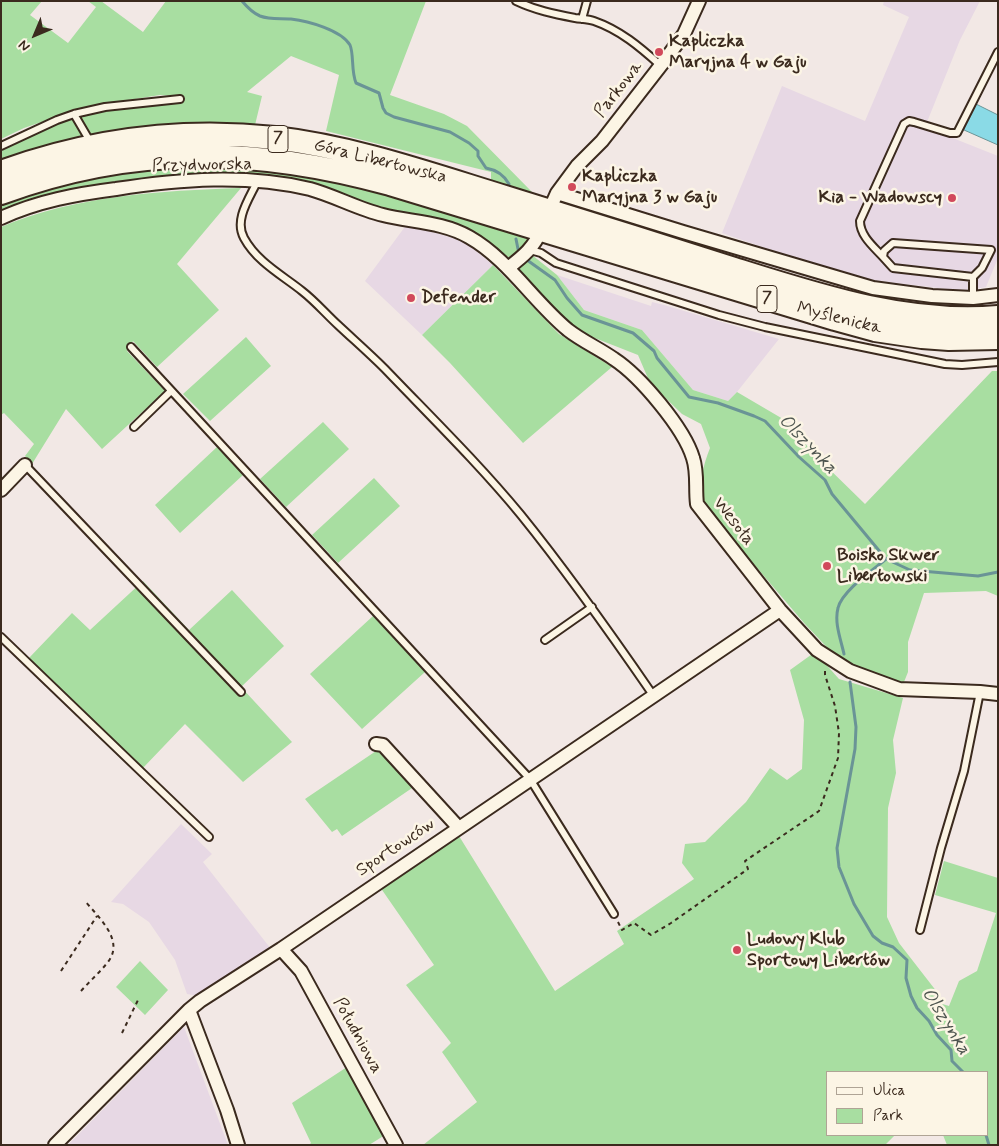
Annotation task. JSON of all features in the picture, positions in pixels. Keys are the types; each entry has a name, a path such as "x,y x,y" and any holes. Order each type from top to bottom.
{"highway":[{"name":"Góra Libertowska","path":"1,172 40,159 93,146 134,139 195,135 241,136 289,140 377,159 549,211"},
{"name":"Góra Libertowska","path":"1,193 65,173 114,163 179,156 244,156 309,164 361,176 549,211"},
{"name":"Myślenicka","path":"549,211 742,271 871,308 932,317 998,317"},
{"name":"Myślenicka","path":"549,211 774,302 874,330 948,339 998,338"}],"street":[{"name":"Parkowa","path":"549,211 567,178 602,141 684,34 699,1"},
{"name":"Przydworska","path":"1,218 68,196 163,182 232,179 310,189 382,215 456,231 477,242 508,268"},
{"path":"508,268 530,250 538,239 549,211 903,293 973,298 998,295"},
{"name":"Wesoła","path":"508,268 528,291 568,330 616,360 636,377 675,422 693,457 697,476 695,492 697,504 780,610 817,650 850,671 898,689 998,694"},
{"path":"1,490 24,465"},
{"name":"Sportowców","path":"55,1145 200,1001 281,949 780,610"},
{"path":"376,744 383,745 458,827"},
{"name":"Południowa","path":"281,949 301,971 396,1145"},
{"path":"189,1010 227,1110 238,1145"}],"lane":[{"path":"516,1 538,11 592,21 624,35 660,65"},
{"path":"582,19 588,1"},
{"path":"973,277 893,268 887,264 864,235 860,228 860,221 904,124 909,121 950,133 957,133 998,52"},
{"path":"1,146 74,114 105,107 180,99"},
{"path":"74,114 93,146"},
{"path":"257,182 240,224 243,236 249,245 259,257 303,292 378,363 455,441 521,515 592,607 653,695"},
{"path":"883,257 884,251 894,243 990,250 982,268 973,277 973,298"},
{"path":"530,250 540,253 556,263 719,315 765,327 945,364 962,365 998,362"},
{"path":"131,347 530,779 614,914"},
{"path":"134,426 171,391"},
{"path":"24,465 241,692"},
{"path":"544,640 592,607"},
{"path":"1,637 209,837"},
{"path":"920,930 964,770 980,692"}],"path":[{"path":"614,914 622,930 634,923 651,935 748,869 745,861 819,811 838,758 839,733 835,706 825,676 825,663 828,657"},
{"path":"81,991 110,961 114,944 108,928 85,902"},
{"path":"61,971 97,916"},
{"path":"122,1033 138,1000"}],"shaded area":[{"path":"884,1 980,1 960,40 925,127 998,156 998,258 986,287 964,291 852,278 722,233 782,86 865,121 909,17 883,5"},
{"path":"407,224 465,242 493,265 422,335 365,281"},
{"path":"557,275 651,306 652,302 664,305 779,339 728,401 693,390 642,330 584,310"},
{"path":"181,824 212,854 203,862 271,949 199,996 187,994 175,960 149,922 123,904 111,902"},
{"path":"184,1027 228,1145 68,1145"}],"green space":[{"path":"1,1 42,1 30,15 68,43 96,7 88,1 101,1 143,32 166,1 426,1 390,95 444,114 467,126 533,193 491,180 491,172 326,131 339,75 291,56 247,92 262,96 255,125 1,162 1,150 60,122 105,110 181,102 182,97 160,95 85,107 24,128 1,139"},
{"path":"191,166 252,167 357,187 511,232 527,238 527,242 522,250 511,258 326,190 191,177 1,213 1,204 38,191 92,178"},
{"path":"241,188 177,264 219,310 157,367 133,341 127,351 165,391 102,449 66,409 32,464 25,456 34,444 4,413 1,415 1,227 30,216 89,201 150,193"},
{"path":"532,255 557,275 584,310 642,330 693,390 728,401 737,392 783,419 820,460 865,504 992,371 998,371 998,596 986,591 924,593 908,642 908,672 904,682 893,682 849,666 837,658 804,623 699,500 702,474 710,448 701,424 682,414 650,383 638,355 582,333 553,309 518,268"},
{"path":"493,265 559,334 612,367 523,443 422,335"},
{"path":"246,337 271,366 210,421 183,394"},
{"path":"323,422 349,449 286,507 260,479"},
{"path":"217,447 243,475 180,533 155,505"},
{"path":"374,478 400,506 338,563 312,535"},
{"path":"143,581 189,630 232,590 284,646 241,687 292,742 243,782 185,724 142,769 29,658 72,613 90,630"},
{"path":"373,616 425,672 362,729 310,674"},
{"path":"815,652 839,679 903,698 893,740 896,773 888,808 887,917 899,943 937,992 939,1003 949,1006 959,981 977,971 996,913 935,895 944,861 998,878 998,1145 947,1145 943,1136 989,1136 989,1071 826,1071 826,1136 894,1136 885,1145 423,1145 477,1102 442,1052 451,1043 406,985 434,965 380,887 459,836 555,991 624,944 617,931 694,879 682,863 685,844 705,842 746,802 770,768 787,780 802,769 804,720 790,670"},
{"path":"379,749 415,786 342,836 337,829 332,832 305,799"},
{"path":"140,961 168,990 145,1015 116,987"},
{"path":"347,1067 385,1135 369,1145 309,1145 311,1143 292,1103"}],"water":[{"path":"974,103 998,115 998,145 964,130"}],"waterway":[{"name":"Olszynka","path":"242,1 250,10 260,16 306,22 324,27 339,35 350,45 356,83 379,93 386,113 394,117 450,132 469,143 478,151 478,156 486,168 500,173 509,184"},
{"name":"Olszynka","path":"516,239 518,249"},
{"name":"Olszynka","path":"527,260 555,280 582,315 633,333 654,351 657,358 689,397 718,403 765,421 799,457 825,480 832,494 886,559 910,570 978,576 998,572"},
{"name":"Olszynka","path":"844,654 837,620 841,601 859,581 886,559"},
{"name":"Olszynka","path":"850,682 856,727 855,749 837,848 839,867 854,904 873,936 882,943 893,947 907,960 906,978 911,996 917,1008 951,1050 952,1061 962,1071"},
{"name":"Olszynka","path":"986,1136 989,1145"}],"place":[{"name":"Kapliczka Maryjna 4 w Gaju","path":"659,52"},
{"name":"Kapliczka Maryjna 3 w Gaju","path":"572,187"},
{"name":"Kia - Wadowscy","path":"952,198"},
{"name":"Defender","path":"411,298"},
{"name":"Boisko Skwer Libertowski","path":"827,566"},
{"name":"Ludowy Klub Sportowy Libertów","path":"737,950"}]}
